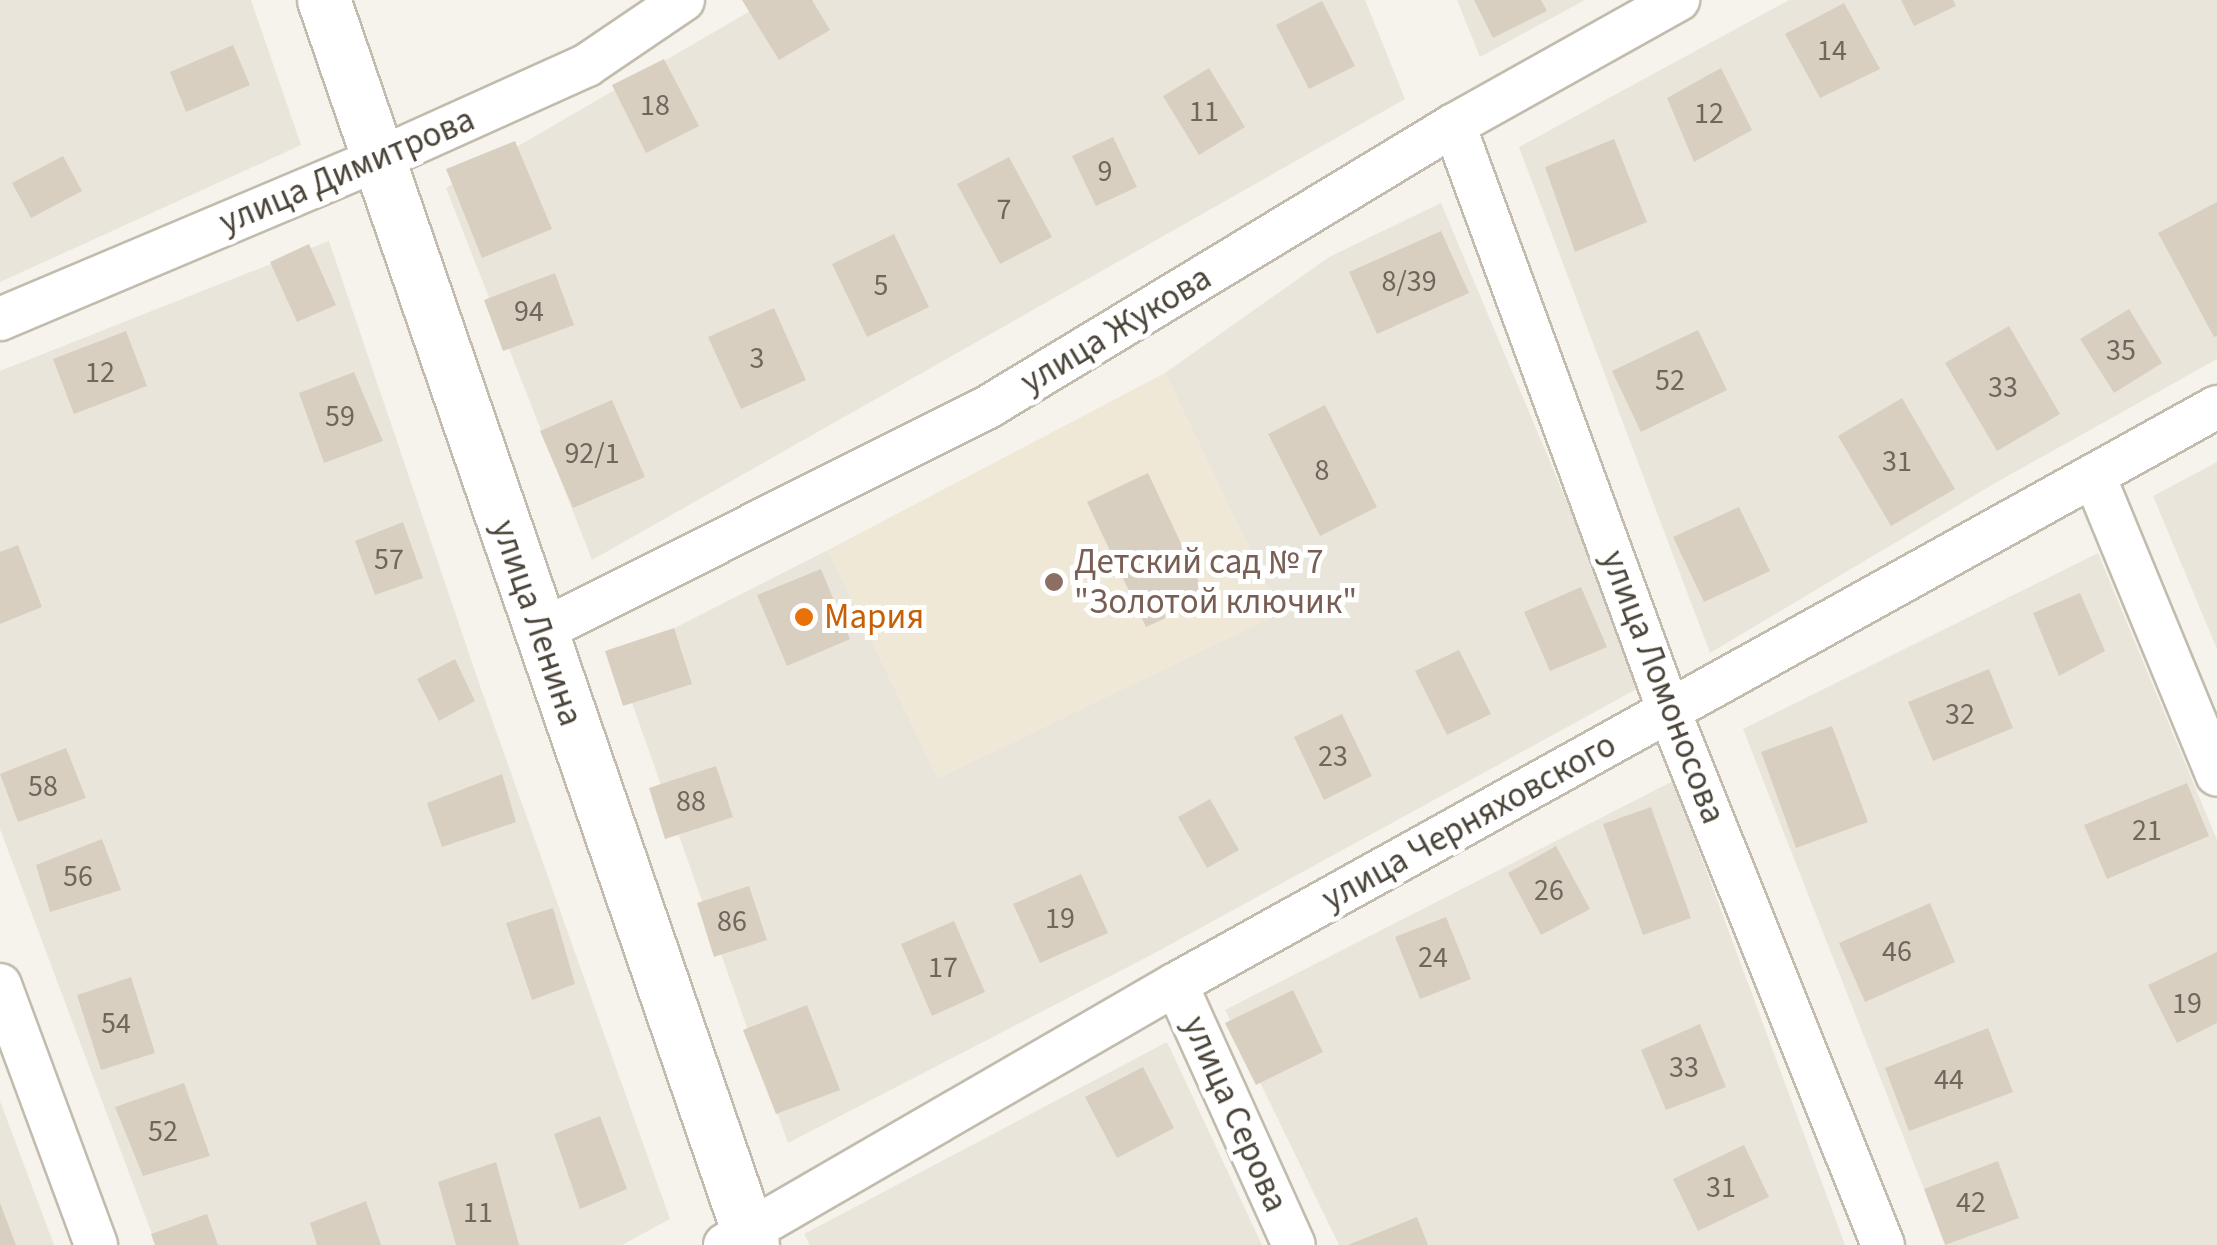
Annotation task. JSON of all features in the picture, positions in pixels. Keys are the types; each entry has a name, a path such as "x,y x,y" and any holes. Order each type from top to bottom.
{"street":[{"name":"улица Ленина","path":"324,0 742,1241"},
{"name":"улица Димитрова","path":"0,319 379,159 587,65 683,0"},
{"name":"улица Жукова","path":"539,632 988,408 1454,125 1678,0"},
{"name":"улица Ломоносова","path":"1454,125 1669,711 1883,1245"},
{"name":"улица Черняховского","path":"742,1241 1176,984 2217,406"},
{"path":"2094,476 2217,775"},
{"name":"улица Серова","path":"1176,984 1294,1245"},
{"path":"0,985 96,1245"}],"shaded area":[{"path":"0,0 251,0 301,145 0,282"},
{"path":"769,0 1365,0 1405,99 592,560 446,188"},
{"path":"1457,0 1585,0 1480,57"},
{"path":"1789,0 2217,0 2217,359 1997,482 1710,653 1519,147"},
{"path":"1441,203 1644,685 1151,955 788,1143 616,658 828,550 938,778 1280,613 1165,373 1329,257"},
{"path":"329,241 480,686 670,1219 622,1245 156,1245 0,829 0,371"},
{"name":"Детский сад № 7 \"Золотой ключик\"","path":"1165,373 1280,613 938,778 828,550"},
{"path":"2217,462 2217,649 2153,496"},
{"path":"2098,553 2217,840 2217,1245 1946,1245 1743,729"},
{"path":"1673,781 1845,1245 1339,1245 1225,1010"},
{"path":"1167,1042 1262,1245 810,1245 804,1234"},
{"path":"0,1101 54,1245 0,1245"}],"building":[{"path":"742,0 812,0 830,30 779,60"},
{"path":"1474,0 1541,0 1547,11 1493,38"},
{"path":"1901,0 1953,0 1956,6 1914,26"},
{"path":"1322,1 1355,66 1309,89 1276,25"},
{"path":"1844,3 1880,69 1820,98 1785,34"},
{"path":"233,45 250,85 186,112 170,72"},
{"path":"664,59 699,126 646,153 612,85"},
{"path":"1209,68 1245,127 1199,155 1163,96"},
{"path":"1721,68 1752,130 1694,162 1667,98"},
{"path":"1113,137 1137,187 1096,206 1072,156"},
{"path":"1614,139 1647,222 1575,252 1545,167"},
{"path":"515,141 552,229 482,258 446,169"},
{"path":"63,156 82,191 31,218 12,183"},
{"path":"1009,157 1052,237 1000,264 957,184"},
{"path":"2217,202 2217,336 2214,337 2158,233"},
{"path":"1441,231 1469,293 1377,334 1349,272"},
{"path":"894,234 929,307 867,337 832,264"},
{"path":"309,244 336,305 297,322 270,262"},
{"path":"555,273 574,325 503,351 484,300"},
{"path":"774,308 806,380 741,409 708,337"},
{"path":"2129,309 2162,363 2114,393 2080,339"},
{"path":"2009,326 2060,414 1997,451 1945,363"},
{"path":"1698,330 1727,390 1641,432 1612,371"},
{"path":"126,331 147,386 74,414 53,359"},
{"path":"354,372 383,441 324,463 299,393"},
{"path":"1902,398 1955,489 1891,526 1838,436"},
{"path":"612,400 645,477 573,508 540,431"},
{"path":"1325,405 1377,507 1320,536 1268,434"},
{"path":"1148,473 1207,599 1146,627 1087,502"},
{"path":"1739,507 1770,571 1704,602 1673,537"},
{"path":"403,522 423,578 375,595 355,541"},
{"path":"18,545 42,607 0,624 0,552"},
{"name":"Мария","path":"821,569 850,639 787,666 757,595"},
{"path":"1581,587 1607,647 1550,671 1524,612"},
{"path":"2080,593 2105,651 2059,676 2033,613"},
{"path":"674,628 692,684 623,706 605,651"},
{"path":"1459,650 1491,714 1447,735 1415,671"},
{"path":"455,659 475,701 439,721 417,679"},
{"path":"1989,669 2013,728 1933,761 1908,702"},
{"path":"1342,714 1372,776 1324,800 1294,737"},
{"path":"1832,726 1868,822 1796,848 1761,752"},
{"path":"66,748 86,798 18,822 0,774"},
{"path":"716,766 733,817 665,839 649,788"},
{"path":"502,774 516,822 442,847 427,803"},
{"path":"2187,783 2209,836 2107,879 2084,825"},
{"path":"1210,799 1239,850 1207,868 1178,817"},
{"path":"1651,807 1691,918 1643,935 1603,824"},
{"path":"102,839 121,890 50,912 36,865"},
{"path":"1556,846 1590,909 1541,935 1508,873"},
{"path":"1081,874 1108,933 1040,963 1013,904"},
{"path":"749,886 767,940 714,957 697,903"},
{"path":"1930,903 1955,962 1865,1002 1839,943"},
{"path":"553,908 575,984 532,1000 506,923"},
{"path":"1446,917 1471,979 1420,999 1395,937"},
{"path":"954,921 985,992 932,1016 901,944"},
{"path":"2217,952 2217,1023 2177,1043 2148,985"},
{"path":"131,977 155,1053 101,1070 77,995"},
{"path":"1293,990 1323,1052 1256,1085 1225,1023"},
{"path":"807,1005 840,1090 776,1114 743,1030"},
{"path":"1700,1024 1726,1087 1666,1110 1641,1050"},
{"path":"1988,1028 2013,1092 1909,1131 1885,1068"},
{"path":"1143,1067 1174,1128 1117,1158 1085,1097"},
{"path":"184,1083 210,1156 143,1176 115,1107"},
{"path":"600,1116 627,1189 580,1209 554,1134"},
{"path":"1744,1145 1769,1197 1698,1231 1673,1179"},
{"path":"1998,1161 2019,1218 1945,1245 1924,1189"},
{"path":"496,1162 519,1245 456,1245 438,1182"},
{"path":"366,1201 381,1245 317,1245 310,1223"},
{"path":"0,1203 16,1245 0,1245"},
{"path":"207,1214 218,1245 155,1245 151,1234"},
{"path":"1417,1217 1428,1245 1348,1245"}],"place":[{"name":"Детский сад № 7 \"Золотой ключик\"","path":"1054,582"},
{"name":"Мария","path":"804,617"}]}
